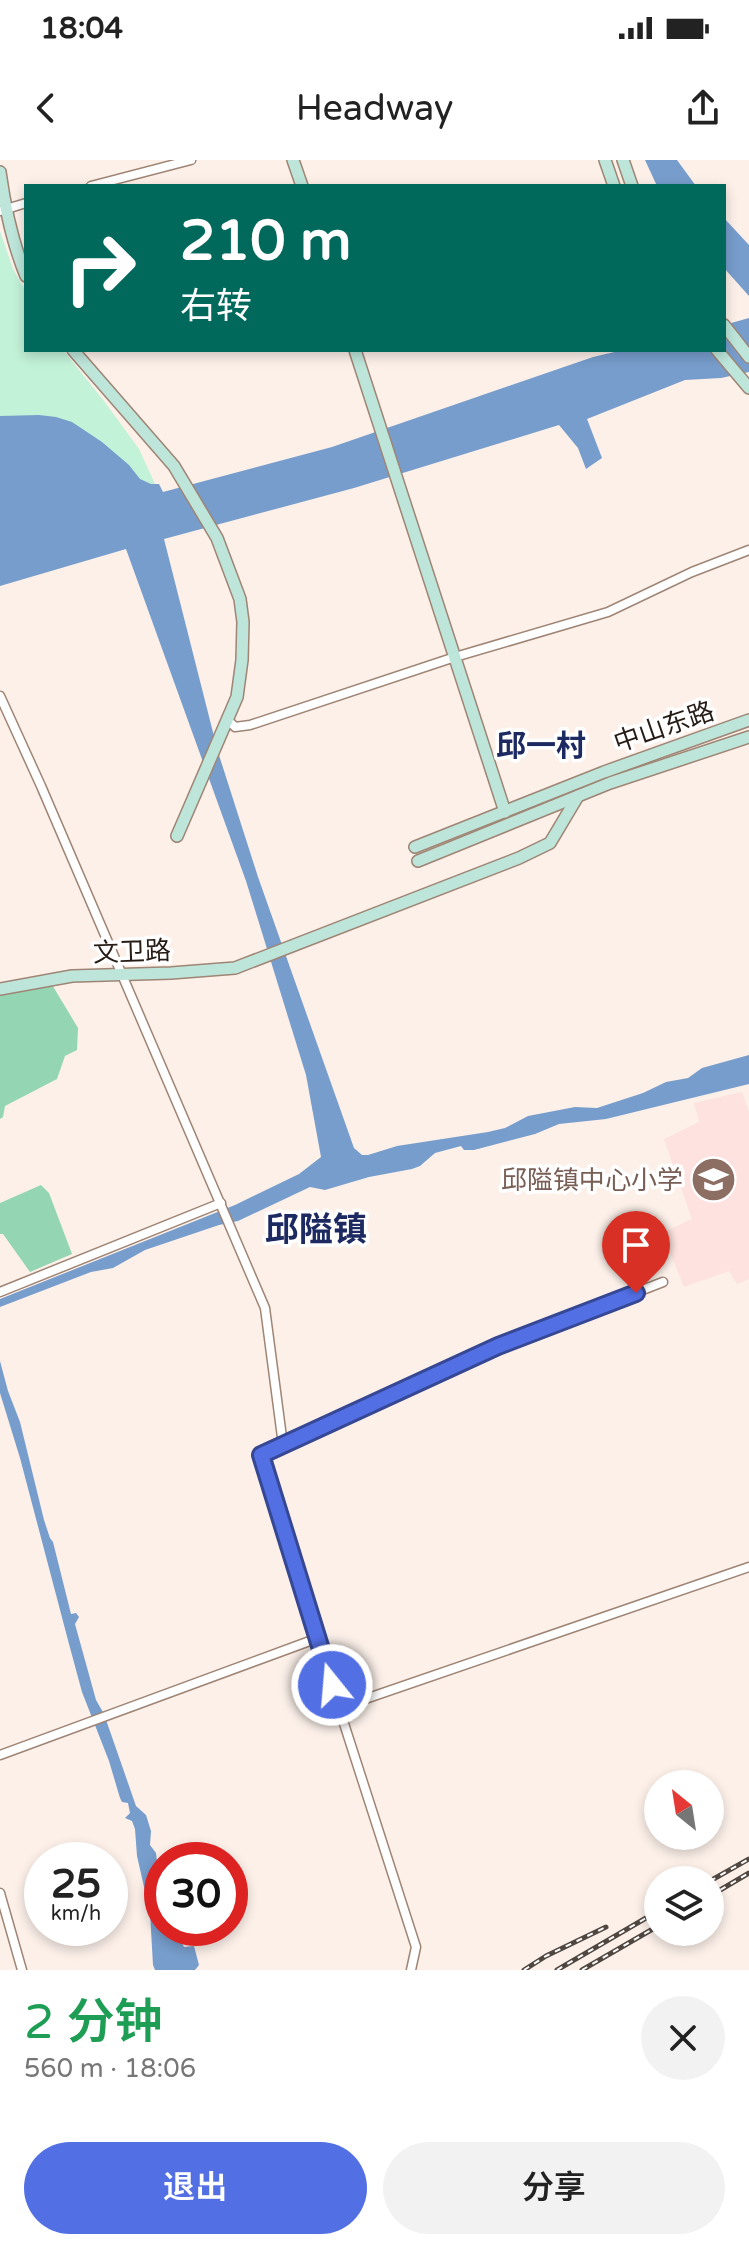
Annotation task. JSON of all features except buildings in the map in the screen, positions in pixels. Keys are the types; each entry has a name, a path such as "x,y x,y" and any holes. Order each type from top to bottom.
{"street":[{"path":"99,184 191,160"},
{"path":"293,160 301,184"},
{"path":"605,160 613,184"},
{"path":"623,160 631,184"},
{"path":"0,172 3,209 24,271"},
{"path":"3,209 24,204"},
{"path":"726,328 749,357"},
{"path":"75,352 174,466 217,538 240,599 242,660 237,697 177,836"},
{"path":"356,352 505,812"},
{"path":"719,352 747,386"},
{"path":"228,720 235,727 250,725 455,657 608,612 692,572 749,550"},
{"path":"0,696 265,1308 283,1445"},
{"name":"中山东路","path":"415,847 604,772 749,720"},
{"name":"中山东路","path":"418,861 610,783 749,737"},
{"name":"文卫路","path":"0,989 72,976 235,968 519,858 550,843 578,796"},
{"path":"0,1292 221,1203"},
{"path":"411,1970 416,1947 261,1455 498,1346 663,1282"},
{"path":"339,1708 749,1567"},
{"path":"0,1755 318,1638"},
{"path":"0,1893 22,1970"}],"shaded area":[{"name":"邱隘镇中心小学","path":"742,1092 749,1112 749,1279 737,1284 729,1271 684,1287 662,1233 692,1219 664,1139 699,1122 694,1103"}],"green space":[{"path":"0,231 13,269 24,288 24,352 65,352 139,449 156,486 0,550"},
{"path":"48,978 78,1028 77,1050 65,1056 57,1079 5,1106 0,1119 0,994"},
{"path":"41,1185 49,1193 72,1254 30,1272 0,1234 0,1203"}],"water":[{"path":"645,160 677,160 695,184 656,184"},
{"path":"726,220 749,245 749,296 726,270"},
{"path":"749,318 749,372 721,378 685,380 587,419 602,458 586,469 578,448 559,425 354,488 164,539 218,752 258,877 354,1148 362,1155 368,1155 397,1146 505,1128 528,1116 575,1107 597,1108 666,1082 688,1078 702,1068 749,1055 749,1084 606,1119 559,1124 535,1134 474,1150 464,1150 461,1146 435,1153 412,1169 325,1190 310,1187 238,1221 145,1250 113,1268 91,1272 0,1307 0,1299 235,1205 299,1174 321,1157 306,1075 246,881 126,549 0,586 0,416 39,415 72,422 102,442 140,479 159,484 163,492 332,447 593,357 614,352 726,352 726,324"},
{"path":"0,1361 20,1422 71,1614 76,1613 79,1617 75,1624 96,1700 104,1714 136,1806 146,1815 151,1831 150,1842 144,1842 144,1887 135,1829 132,1821 125,1818 130,1813 128,1803 120,1798 82,1692 0,1393"},
{"path":"152,1946 194,1946 199,1965 195,1970 155,1970"}],"railway":[{"path":"724,1873 749,1859"},
{"path":"724,1888 749,1873"},
{"path":"557,1970 644,1919"},
{"path":"524,1970 606,1927"},
{"path":"582,1970 644,1934"}],"place":[{"name":"邱隘镇中心小学","path":"714,1180"}],"district":[{"name":"邱一村","path":"541,746"},
{"name":"邱隘镇","path":"316,1230"}],"route":[{"path":"332,1685 261,1455 498,1346 636,1293"}]}
